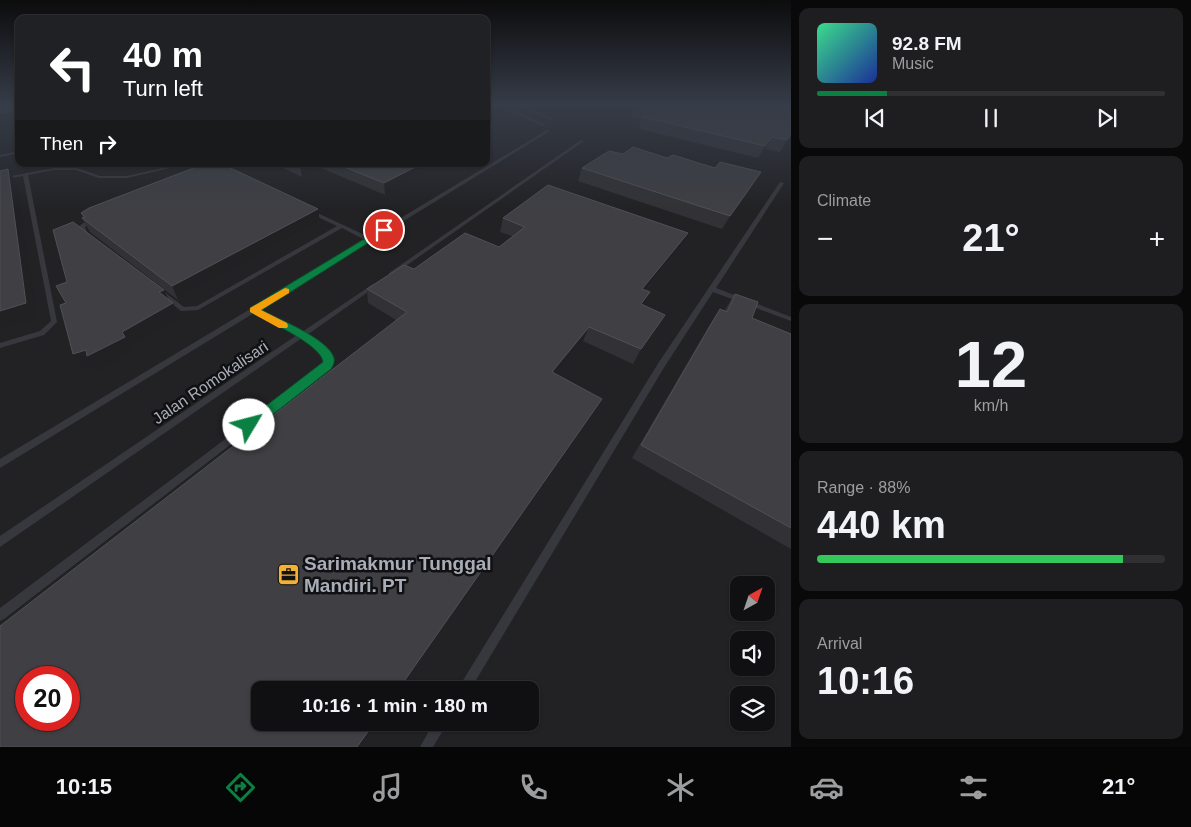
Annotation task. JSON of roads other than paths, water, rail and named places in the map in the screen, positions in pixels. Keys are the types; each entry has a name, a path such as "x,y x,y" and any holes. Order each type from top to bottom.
{"lane":[{"path":"490,163 527,140"},
{"name":"Jalan Romokalisari","path":"0,542 302,336 582,141"},
{"path":"0,156 15,153"},
{"path":"0,179 54,169 77,169 99,177 127,177 172,167"},
{"path":"0,464 254,310 483,167"},
{"path":"0,346 42,333 50,328 54,322 24,174"},
{"path":"468,681 662,364 782,183"},
{"path":"306,209 368,239"},
{"path":"92,239 84,233 82,226 102,215"},
{"path":"153,286 183,309 198,308 342,226"},
{"path":"712,289 791,319"},
{"path":"0,615 327,366 329,358 322,349 254,310"},
{"path":"426,747 436,731"}],"place":[{"name":"Sarimakmur Tunggal Mandiri. PT","path":"288,574"}]}
